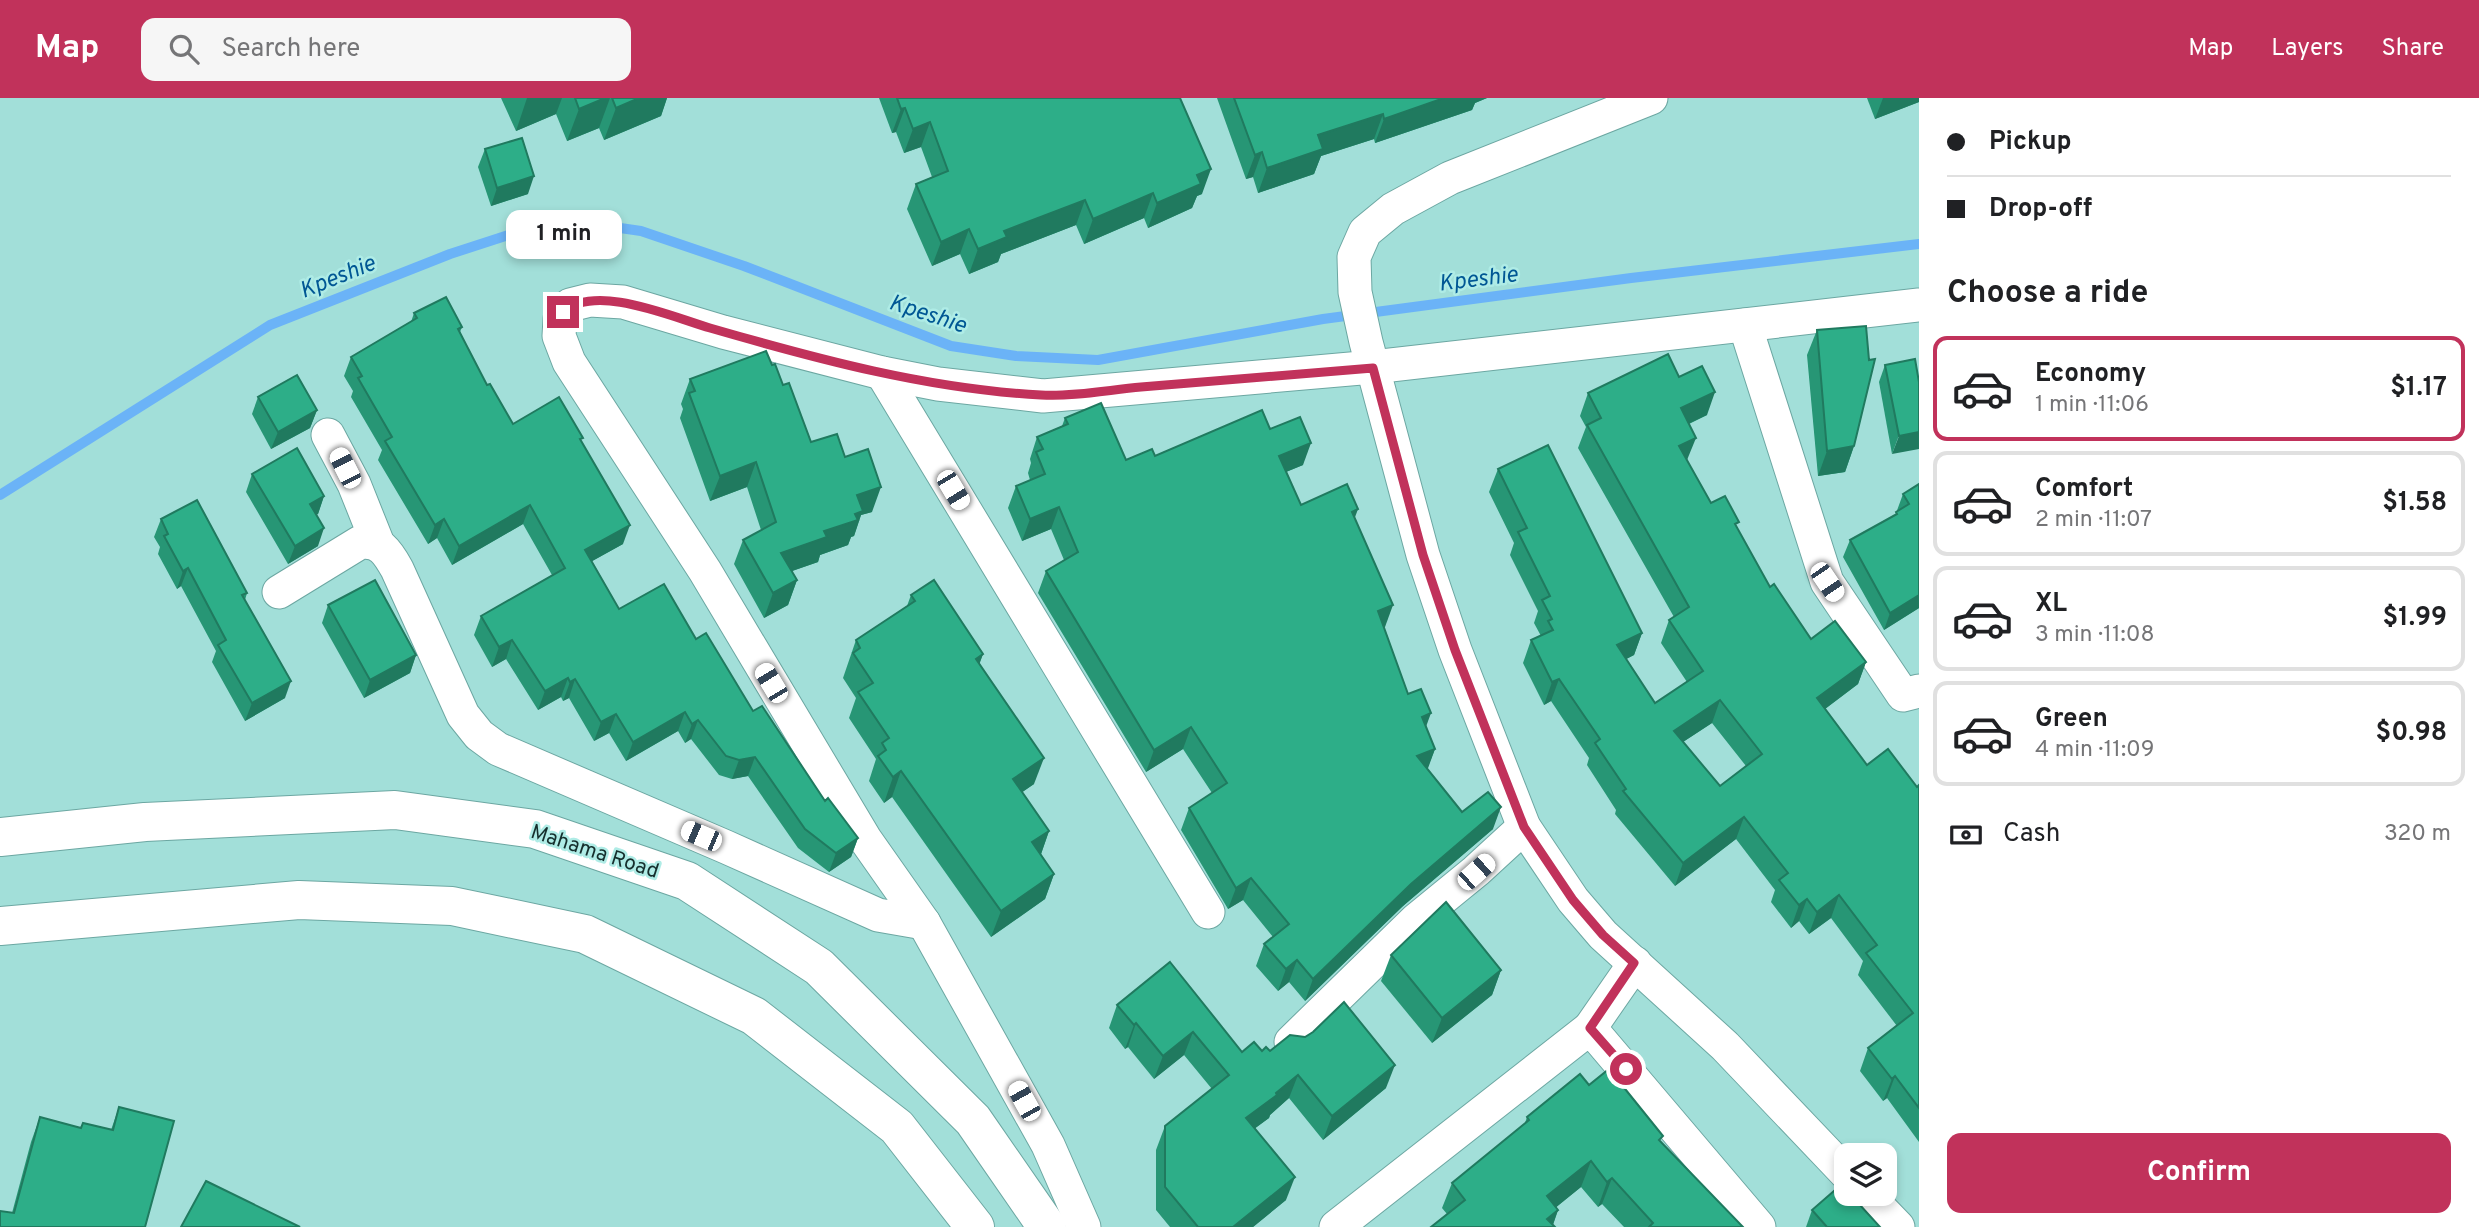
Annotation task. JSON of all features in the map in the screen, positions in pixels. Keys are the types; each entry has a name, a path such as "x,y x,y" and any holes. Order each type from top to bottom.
{"street":[{"path":"1651,98 1450,178 1393,209 1365,232 1354,257 1355,292 1423,555 1455,650 1524,827 1573,900 1603,935 1726,1046 1834,1160"},
{"path":"1084,1227 1048,1145 924,923 865,839 705,571 569,362 559,336 563,312 570,305 590,300 623,302 723,332 882,373 939,384 1043,396 1369,354 1745,325 1919,305"},
{"path":"1745,325 1827,582 1903,695 1919,691"},
{"path":"882,373 1208,912"},
{"path":"328,435 354,484 378,544 397,569 470,726 498,749 878,915 924,923"},
{"path":"279,592 359,543 368,541 378,544"},
{"name":"Mahama Road","path":"0,837 145,822 395,810 535,829 687,881 819,967 973,1120 1047,1227"},
{"path":"1291,1042 1416,920 1476,872 1524,827"},
{"path":"0,926 299,900 452,906 585,934 754,1016 897,1127 975,1227"},
{"path":"1336,1227 1590,1028 1634,963"},
{"path":"1590,1028 1759,1227"},
{"path":"1878,1206 1898,1227"}],"building":[{"path":"575,98 605,98 579,109"},
{"path":"612,98 639,98 616,108"},
{"path":"897,98 1180,98 1211,169 1197,175 1201,184 1157,203 1153,193 1093,219 1085,200 1004,231 1007,237 978,249 969,229 941,242 916,184 948,171 930,122 913,129 905,108 901,109"},
{"path":"1234,98 1444,98 1384,119 1383,114 1318,135 1323,149 1267,168 1262,152 1255,155"},
{"path":"522,138 534,176 497,188 485,149"},
{"path":"446,297 462,327 458,329 487,385 490,384 513,424 559,397 583,438 580,439 630,525 585,550 619,609 664,584 696,639 706,633 753,711 762,706 825,801 828,798 858,838 836,853 805,829 755,757 739,760 726,756 698,720 692,724 685,712 633,742 616,714 601,722 575,679 570,682 568,678 545,691 512,640 499,647 481,616 565,568 530,505 459,546 444,519 435,525 385,441 392,437 358,378 362,376 351,357 417,318 414,313"},
{"path":"1866,326 1869,360 1875,359 1854,446 1827,451 1817,330"},
{"path":"766,351 772,365 775,364 783,385 789,383 811,442 837,434 845,457 868,449 881,487 857,495 863,511 855,514 858,520 824,531 827,537 781,553 797,580 773,593 743,540 776,522 756,462 720,476 689,393 695,391 690,379"},
{"path":"1668,354 1679,377 1702,366 1715,392 1681,408 1696,438 1679,446 1711,503 1725,496 1739,522 1735,524 1770,587 1774,584 1811,639 1835,621 1866,662 1817,698 1867,765 1888,749 1917,787 1919,785 1919,1108 1895,1076 1892,1079 1868,1048 1913,1013 1866,953 1877,945 1839,895 1817,912 1807,899 1799,905 1779,880 1788,873 1744,817 1683,863 1623,791 1626,789 1595,743 1600,739 1559,679 1552,682 1531,640 1553,630 1548,621 1552,619 1542,600 1550,596 1518,532 1527,528 1498,469 1548,445 1642,633 1617,645 1655,703 1703,671 1669,620 1689,607 1587,425 1601,418 1588,393","holes":["1720,700 1762,754 1720,786 1674,731"]},
{"path":"1915,359 1919,382 1919,432 1899,436 1885,365"},
{"path":"297,375 317,410 278,432 258,397"},
{"path":"1101,403 1126,460 1152,449 1155,456 1262,410 1270,429 1300,417 1311,443 1279,456 1301,505 1347,484 1358,509 1352,512 1393,605 1378,611 1408,694 1421,689 1431,713 1422,717 1435,749 1417,756 1462,812 1488,792 1501,807 1411,884 1313,979 1297,960 1286,969 1264,944 1289,924 1251,878 1236,888 1189,808 1227,783 1191,727 1154,750 1046,571 1078,552 1059,507 1030,519 1016,486 1045,474 1036,452 1043,449 1037,437 1068,424 1065,418"},
{"path":"297,448 324,496 310,504 324,528 295,546 252,474"},
{"path":"1919,484 1919,595 1890,613 1850,540 1897,514 1896,512 1909,504 1903,494"},
{"path":"197,500 247,593 242,595 291,681 252,703 218,645 226,640 188,568 183,571 164,536 168,534 161,519"},
{"path":"375,580 416,655 370,680 328,605"},
{"path":"934,580 983,654 976,659 1044,758 1013,779 1049,831 1032,842 1054,874 1001,911 901,771 893,777 878,756 886,750 882,743 889,738 858,692 873,683 853,653 860,648 856,640 915,601 911,595"},
{"path":"1446,902 1501,970 1442,1018 1391,955"},
{"path":"1170,962 1242,1052 1254,1042 1262,1051 1266,1047 1270,1051 1290,1035 1305,1037 1344,1002 1395,1065 1332,1116 1298,1075 1246,1118 1295,1177 1233,1227 1198,1227 1165,1187 1165,1126 1229,1075 1193,1032 1163,1056 1117,1005"},
{"path":"1609,1069 1663,1136 1659,1140 1743,1227 1649,1227 1653,1223 1612,1178 1607,1182 1591,1161 1547,1196 1558,1210 1547,1219 1555,1227 1431,1227 1465,1200 1452,1183 1580,1074 1589,1085"},
{"path":"119,1107 174,1121 145,1227 0,1227 0,1211 14,1213 40,1117 81,1128 83,1123 113,1130"},
{"path":"206,1181 300,1227 181,1227"},
{"path":"1834,1191 1834,1206 1861,1206 1880,1227 1827,1227 1812,1210"}],"waterway":[{"name":"Kpeshie","path":"0,495 270,325 450,254 558,219 641,231 744,266 951,346 1016,356 1098,360 1323,319 1631,278 1919,244"}],"route":[{"path":"563,312 570,305 590,300 623,302 723,332 882,373 939,384 1043,396 1373,368 1423,555 1455,650 1524,827 1573,900 1603,935 1634,963 1590,1028 1626,1069"}]}
